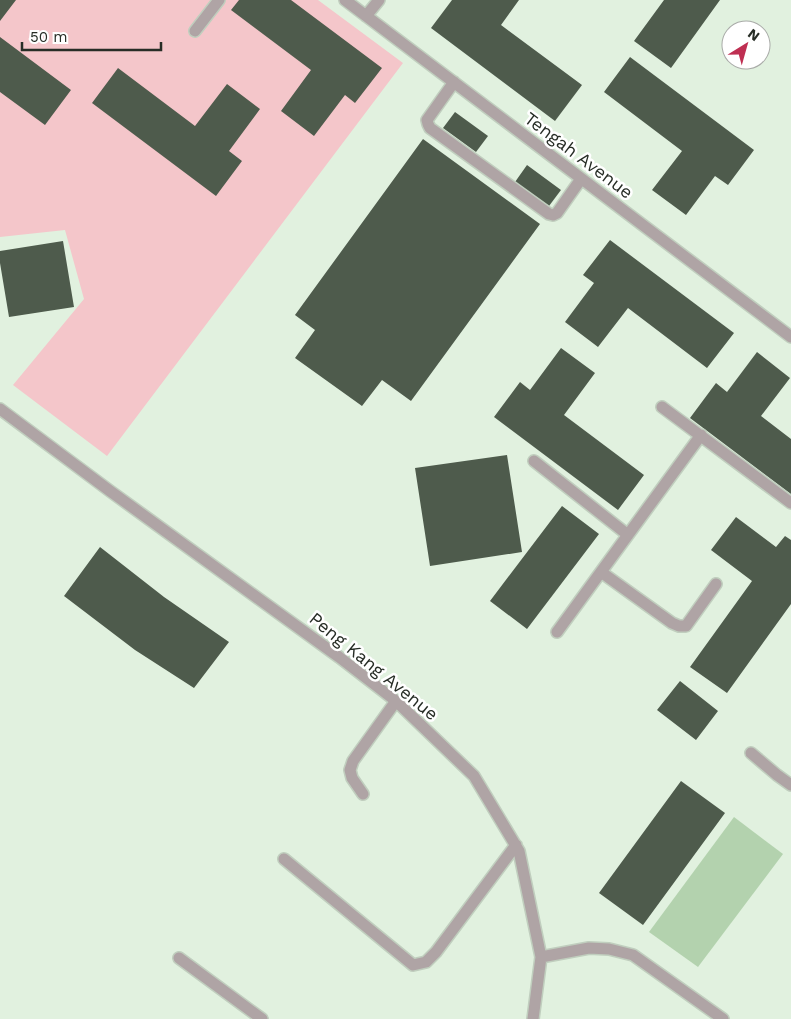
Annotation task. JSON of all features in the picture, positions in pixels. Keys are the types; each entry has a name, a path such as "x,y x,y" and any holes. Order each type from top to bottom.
{"lane":[{"path":"195,31 219,0"},
{"name":"Tengah Avenue","path":"345,0 791,337"},
{"path":"366,16 379,0"},
{"path":"454,82 427,120 430,128 549,214 557,213 581,179"},
{"path":"662,407 791,503"},
{"name":"Peng Kang Avenue","path":"0,409 339,657 396,701 474,776 520,851 542,956 533,1019"},
{"path":"557,632 700,436"},
{"path":"534,461 628,535"},
{"path":"601,572 679,626 686,626 716,584"},
{"path":"363,794 352,778 350,770 353,761 396,701"},
{"path":"752,753 791,785"},
{"path":"284,859 413,965 426,962 436,952 516,845"},
{"path":"542,956 589,948 609,949 633,955 723,1019"},
{"path":"179,958 262,1019"}],"shaded area":[{"path":"0,0 318,0 403,63 107,456 13,385 84,299 65,230 0,237"},
{"path":"734,817 783,854 698,967 649,932"}],"building":[{"path":"0,0 16,0 0,21"},
{"path":"239,0 291,0 382,68 355,103 345,95 314,136 281,111 311,70 231,10"},
{"path":"452,0 519,0 501,25 582,85 555,121 431,28"},
{"path":"664,0 720,0 671,68 634,41"},
{"path":"0,37 71,90 45,125 0,92"},
{"path":"630,57 754,150 728,185 715,176 686,215 652,190 682,151 604,92"},
{"path":"118,68 195,126 227,84 260,109 229,151 242,161 216,196 92,103"},
{"path":"455,112 488,136 476,152 443,128"},
{"path":"423,139 540,224 411,401 382,380 362,406 295,358 315,330 295,315"},
{"path":"527,165 561,190 549,206 515,182"},
{"path":"610,240 734,333 707,368 628,308 598,347 565,322 594,283 583,275"},
{"path":"63,241 74,307 9,317 0,263 0,251"},
{"path":"561,348 595,373 564,415 644,475 618,510 494,417 520,382 530,390"},
{"path":"757,352 790,378 761,416 791,439 791,494 690,418 716,383 727,392"},
{"path":"507,455 522,552 430,566 415,468"},
{"path":"562,506 599,534 527,629 490,601"},
{"path":"736,517 776,547 785,536 791,540 791,604 727,693 690,667 752,581 711,550"},
{"path":"100,547 164,597 229,642 194,688 135,650 64,596"},
{"path":"680,681 718,711 696,740 657,710"},
{"path":"681,781 725,813 643,925 599,893"}]}
